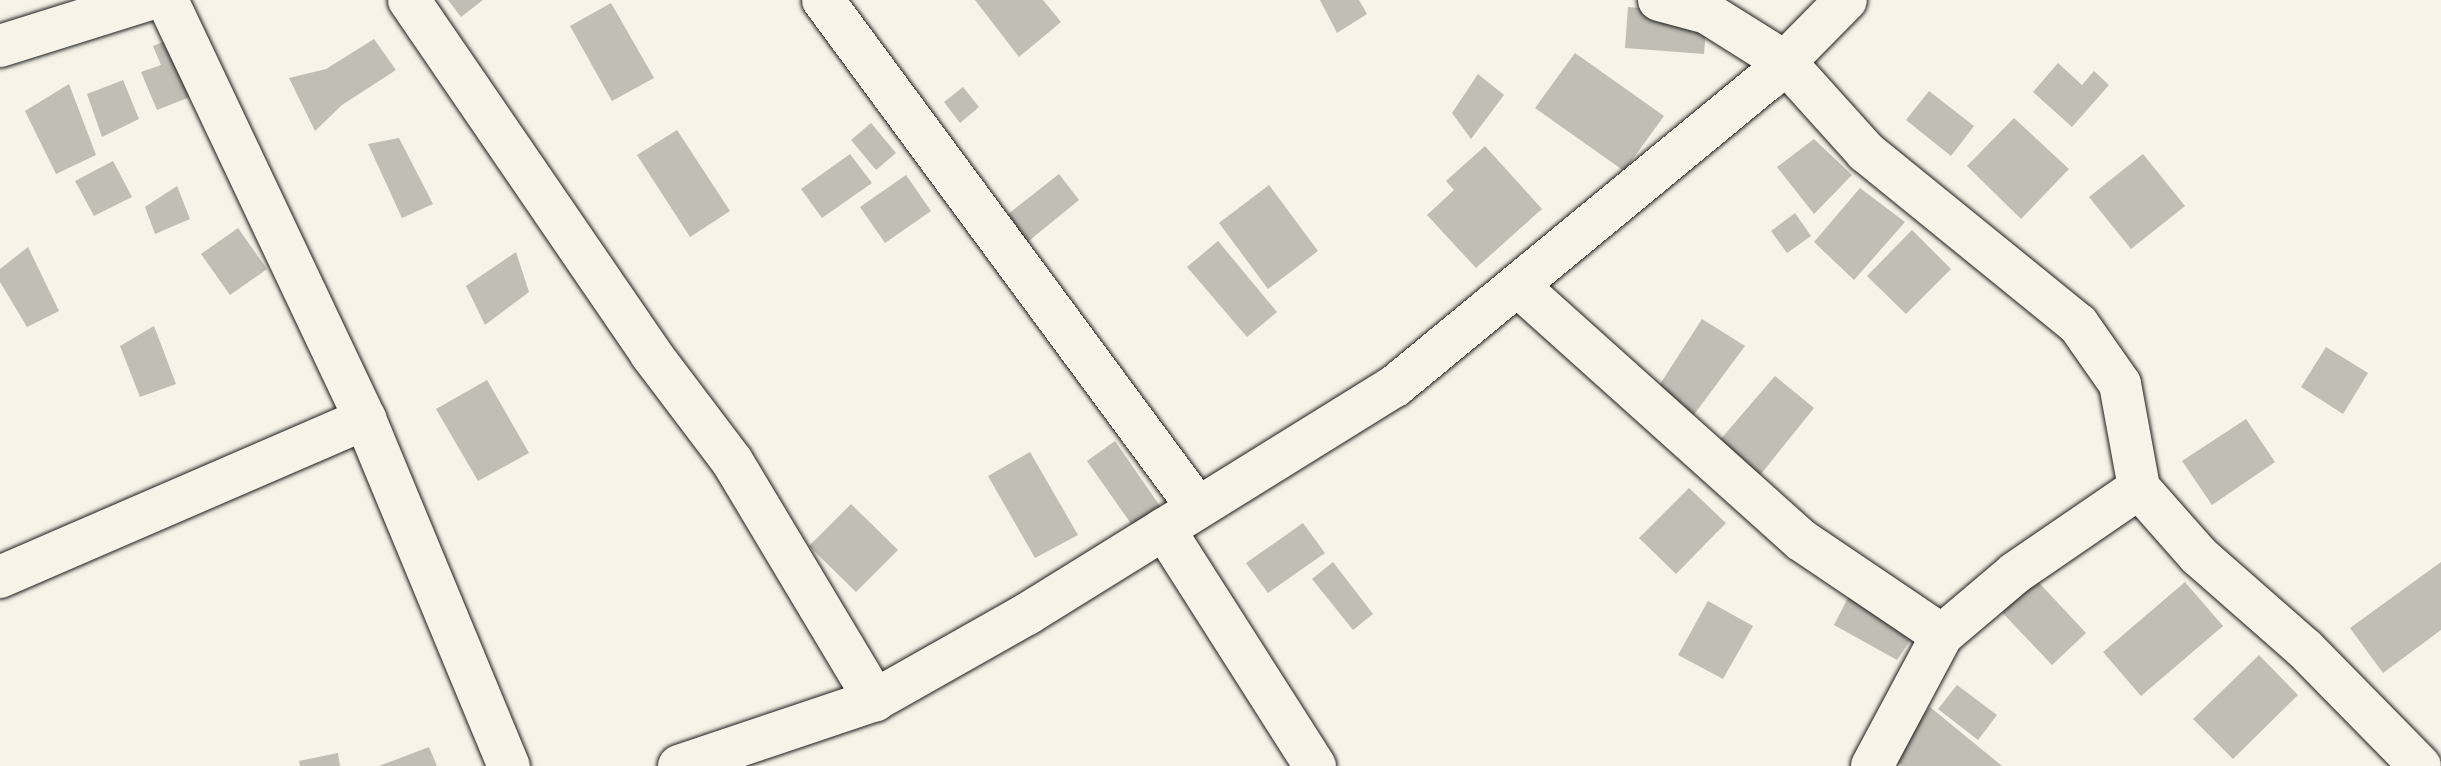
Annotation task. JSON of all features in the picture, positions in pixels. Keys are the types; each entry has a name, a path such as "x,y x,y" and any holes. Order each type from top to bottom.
{"street":[{"path":"0,46 148,0"},
{"path":"168,0 364,419 509,766"},
{"path":"409,0 651,354 732,460 875,700"},
{"path":"823,0 1181,519 1314,766"},
{"path":"1659,0 1707,13 1786,62 1866,152 2078,324 2120,384 2139,488 2199,556 2305,649 2420,766"},
{"path":"679,766 875,700 1181,519 1395,386 1786,62 1846,0"},
{"path":"1518,286 1801,540 1942,635"},
{"path":"0,577 364,419"},
{"path":"1872,766 1942,635 2015,573 2139,488"}],"building":[{"path":"448,0 483,0 461,17"},
{"path":"975,0 1043,0 1061,22 1019,57"},
{"path":"1320,0 1359,0 1367,14 1337,33"},
{"path":"611,3 654,78 612,101 570,26"},
{"path":"1628,7 1707,13 1704,54 1625,48"},
{"path":"180,35 203,92 157,110 141,72 161,65 153,46"},
{"path":"374,39 396,70 342,105 315,131 289,78 326,69"},
{"path":"1575,53 1664,116 1624,171 1535,108"},
{"path":"2058,63 2082,85 2094,71 2109,85 2072,127 2033,92"},
{"path":"1478,74 1504,95 1471,139 1452,113"},
{"path":"123,80 139,119 102,137 87,94"},
{"path":"69,84 96,155 56,174 25,111"},
{"path":"963,87 979,107 960,123 944,102"},
{"path":"1929,91 1974,126 1951,156 1906,120"},
{"path":"2014,118 2069,169 2021,219 1967,166"},
{"path":"871,123 896,153 876,170 851,140"},
{"path":"677,130 730,211 690,237 637,155"},
{"path":"399,138 433,204 402,218 368,144"},
{"path":"1814,139 1852,175 1814,214 1777,167"},
{"path":"1485,146 1542,209 1476,268 1427,215 1454,190 1446,181"},
{"path":"850,154 872,183 822,218 801,189"},
{"path":"2143,154 2185,206 2131,249 2089,197"},
{"path":"113,161 132,197 94,216 75,181"},
{"path":"1059,174 1079,200 1025,244 1003,218"},
{"path":"906,175 931,211 885,243 860,207"},
{"path":"1269,185 1318,251 1268,289 1219,223"},
{"path":"177,186 190,219 155,234 145,207"},
{"path":"1860,188 1905,222 1854,280 1814,242"},
{"path":"1795,213 1811,236 1787,253 1771,231"},
{"path":"238,228 267,269 230,295 201,254"},
{"path":"1912,230 1951,269 1906,314 1867,276"},
{"path":"1218,241 1277,312 1247,337 1187,267"},
{"path":"28,247 59,311 27,327 0,282 0,269"},
{"path":"516,252 529,292 485,325 466,286"},
{"path":"1702,319 1745,346 1690,420 1655,392"},
{"path":"154,326 176,384 140,397 120,346"},
{"path":"2326,347 2368,373 2343,414 2301,387"},
{"path":"1775,376 1814,408 1757,479 1720,440"},
{"path":"487,380 529,453 478,481 436,409"},
{"path":"2246,419 2275,462 2212,505 2182,461"},
{"path":"1115,441 1162,509 1134,528 1087,461"},
{"path":"1030,452 1078,535 1035,558 988,476"},
{"path":"1689,488 1726,523 1676,574 1639,538"},
{"path":"851,504 898,550 856,592 809,546"},
{"path":"1303,523 1325,553 1268,593 1246,563"},
{"path":"1333,562 1373,614 1353,630 1312,579"},
{"path":"2441,562 2441,630 2383,673 2350,628"},
{"path":"2029,572 2086,633 2052,665 1994,604"},
{"path":"2185,582 2223,626 2141,696 2103,652"},
{"path":"1854,586 1920,626 1897,660 1834,625"},
{"path":"1708,601 1753,626 1723,679 1678,655"},
{"path":"2259,655 2298,695 2233,759 2193,719"},
{"path":"1957,685 1997,715 1978,740 1938,709"},
{"path":"1930,707 2002,766 1902,766 1889,756"},
{"path":"429,747 437,766 379,766"},
{"path":"338,753 340,766 300,766 299,761"}]}
